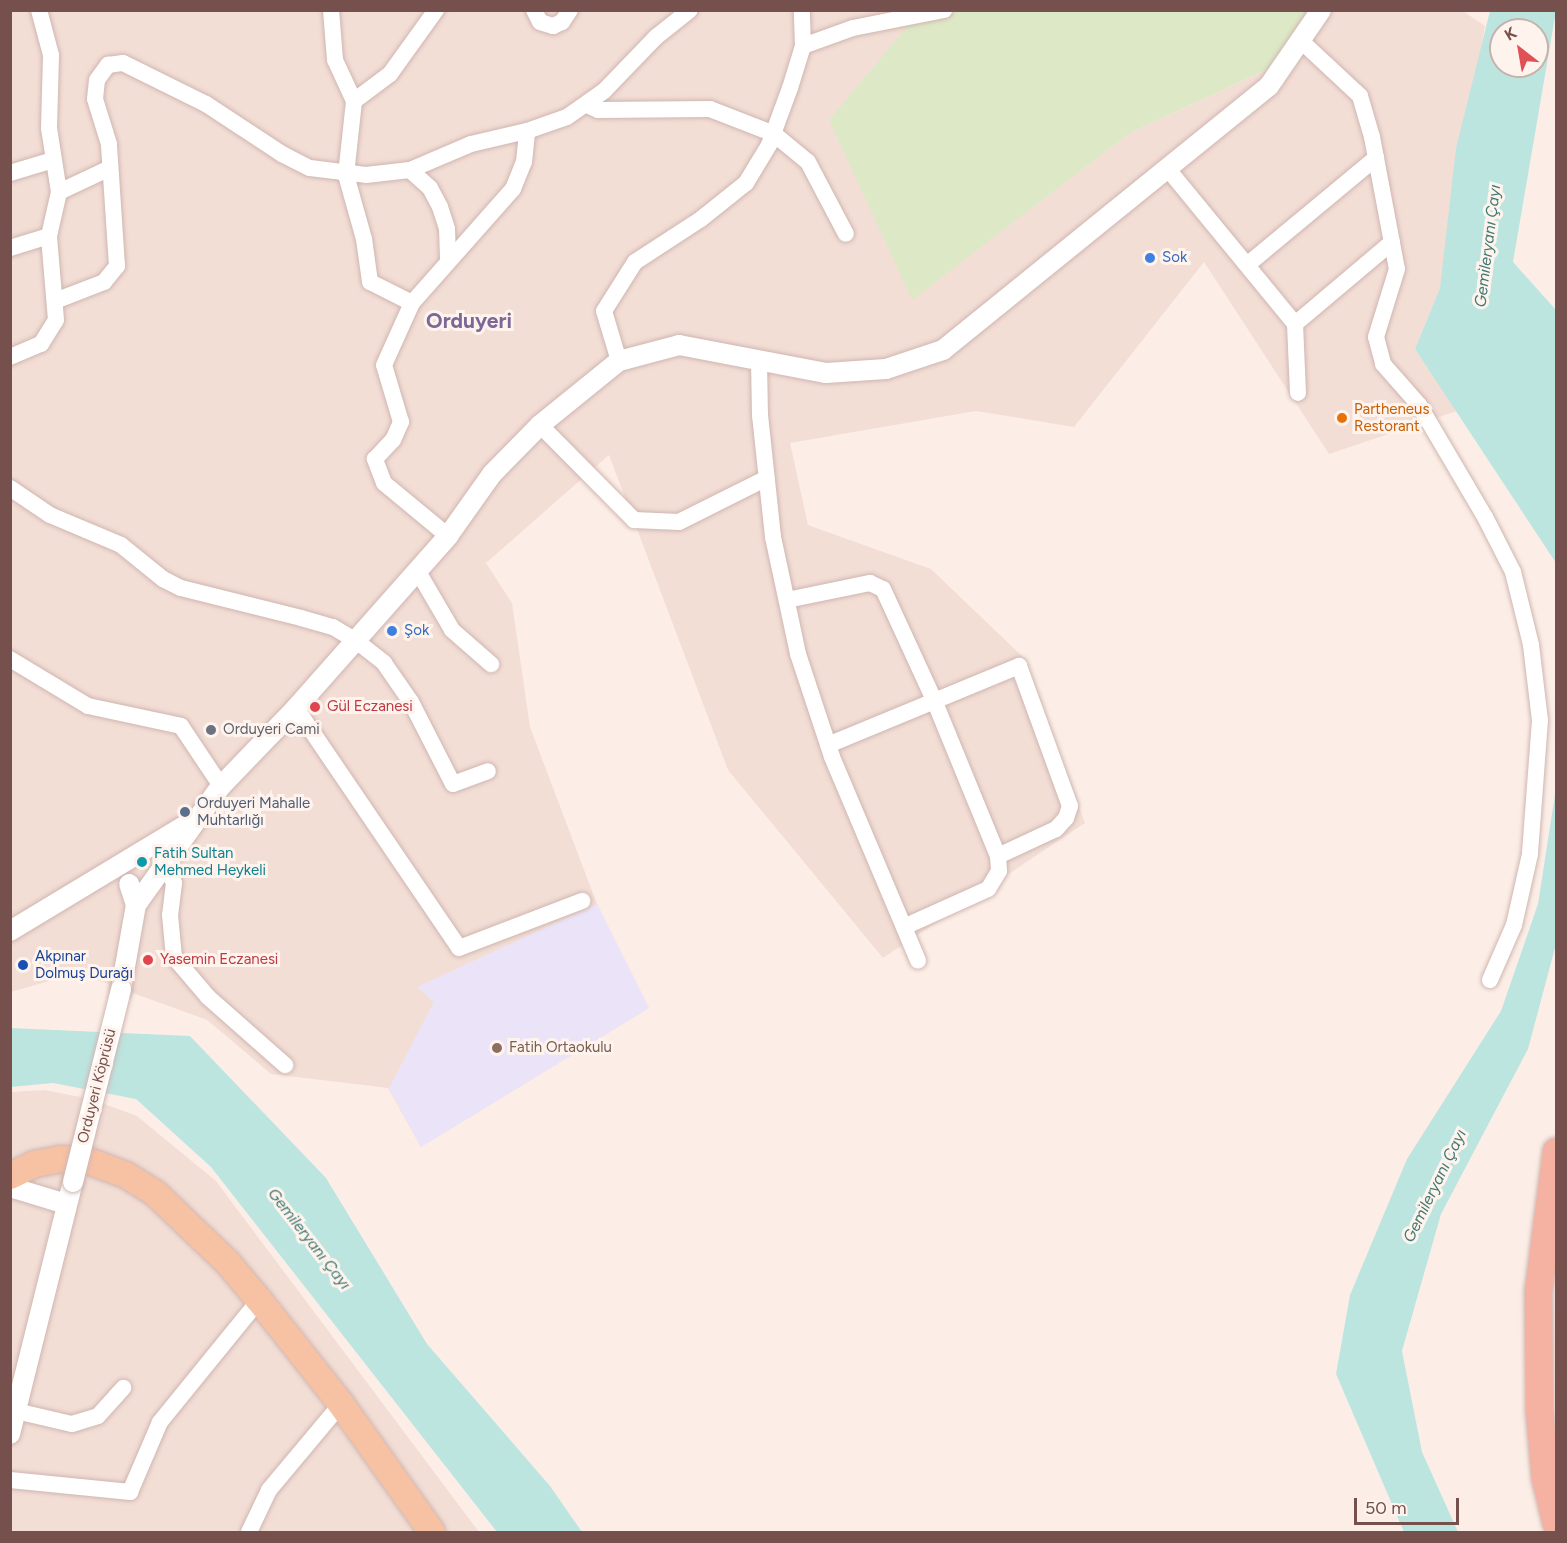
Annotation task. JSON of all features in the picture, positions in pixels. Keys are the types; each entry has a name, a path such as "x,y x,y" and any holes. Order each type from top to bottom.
{"highway":[{"path":"1557,1151 1538,1292 1539,1410 1545,1478 1557,1523"},
{"path":"1557,1331 1557,1360"}],"main road":[{"path":"10,1176 36,1164 60,1159 86,1160 126,1175 155,1193 188,1222 259,1300 341,1404 428,1531"}],"street":[{"path":"10,357 31,350 49,335 56,320 49,236 58,192 53,160 51,55 39,10"},
{"path":"331,10 335,60 354,101 346,176 364,239 370,282 412,303"},
{"path":"354,101 390,74 436,10"},
{"path":"534,10 540,21 553,26 562,22 570,10"},
{"path":"55,301 104,282 114,272 117,254 108,169 109,144 95,89 101,71 108,65 123,63 227,114 294,161 346,176 410,170 471,144 527,131 567,117 587,105 656,37 690,10"},
{"path":"619,361 604,311 635,262 701,219 746,183 774,134 803,46 802,10"},
{"path":"803,46 861,26 944,10"},
{"path":"136,905 220,786 296,708 448,536 492,474 540,425 619,361 679,345 826,373 886,369 943,350 1269,86 1322,10"},
{"path":"1300,40 1360,96 1376,158 1397,269 1376,337 1383,364 1419,405 1485,517 1513,572 1531,645 1540,720 1530,854 1514,925 1490,980"},
{"path":"587,105 598,110 710,109 774,134 808,162 846,234"},
{"path":"448,536 384,483 375,459 399,431 399,412 384,365 412,303 448,259 513,189 524,162 527,131"},
{"path":"1247,266 1376,158"},
{"path":"10,173 53,160"},
{"path":"1167,168 1295,324 1299,393"},
{"path":"58,192 108,169"},
{"path":"410,170 435,197 447,229 448,259"},
{"path":"10,248 49,236"},
{"path":"1295,324 1392,242"},
{"path":"759,360 773,537 798,654 828,745 918,961"},
{"path":"540,425 634,520 679,522 767,477"},
{"path":"10,488 50,515 122,545 157,574 182,588 333,627 356,640 384,663 411,702 453,784 488,771"},
{"path":"417,570 452,630 491,663"},
{"path":"787,600 877,585 934,700 998,856 996,878 988,890 904,927"},
{"path":"10,659 88,706 181,726 220,786"},
{"path":"828,745 1018,666 1070,806 1066,818 1056,829 998,856"},
{"path":"296,708 459,948 582,901"},
{"path":"10,931 89,886 196,818"},
{"path":"89,886 107,879 136,886 161,872"},
{"path":"161,872 174,883 170,915 174,957 208,997 285,1065"},
{"path":"129,884 136,905"},
{"name":"Orduyeri Köprüsü","path":"10,1434 66,1204 122,989 136,905"},
{"path":"10,1187 66,1204"},
{"path":"10,1480 130,1492 160,1422 259,1300"},
{"path":"16,1411 72,1424 98,1416 123,1388"},
{"path":"249,1533 269,1490 341,1404"}],"shaded area":[{"path":"11,11 917,11 912,299 1130,133 1268,69 1308,11 1463,11 1485,26 1440,288 1415,349 1457,411 1329,454 1204,262 1074,427 976,411 790,443 808,525 931,569 1022,656 1085,823 883,958 728,770 609,455 486,563 512,603 530,727 597,904 649,1008 421,1147 388,1088 271,1074 207,1020 78,973 11,992"},
{"name":"Fatih Ortaokulu","path":"597,904 649,1008 421,1147 389,1088 434,1002 417,987"},
{"path":"44,1090 91,1099 137,1116 216,1181 479,1532 11,1532 11,1092"}],"green space":[{"path":"961,11 1308,11 1268,69 1130,133 912,300 829,120 911,22"}],"water":[{"name":"Gemileryanı Çayı","path":"1490,11 1556,11 1549,52 1549,18 1489,18 1489,78 1545,78 1513,262 1556,310 1556,563 1415,349 1440,288 1456,148"},
{"name":"Gemileryanı Çayı","path":"1556,788 1556,944 1528,1049 1441,1214 1402,1351 1422,1452 1458,1532 1404,1532 1336,1374 1350,1295 1407,1159 1501,1011 1538,904"},
{"name":"Gemileryanı Çayı","path":"10,1028 190,1036 326,1178 427,1344 550,1486 582,1532 497,1532 211,1167 136,1099 53,1083 11,1087"}],"place":[{"name":"Sok","path":"1150,258"},
{"name":"Partheneus Restorant","path":"1342,418"},
{"name":"Şok","path":"392,631"},
{"name":"Gül Eczanesi","path":"315,707"},
{"name":"Orduyeri Cami","path":"211,730"},
{"name":"Orduyeri Mahalle Muhtarlığı","path":"185,812"},
{"name":"Fatih Sultan Mehmed Heykeli","path":"142,862"},
{"name":"Yasemin Eczanesi","path":"148,960"},
{"name":"Akpınar Dolmuş Durağı","path":"23,965"},
{"name":"Fatih Ortaokulu","path":"497,1048"}],"district":[{"name":"Orduyeri","path":"469,321"}]}
